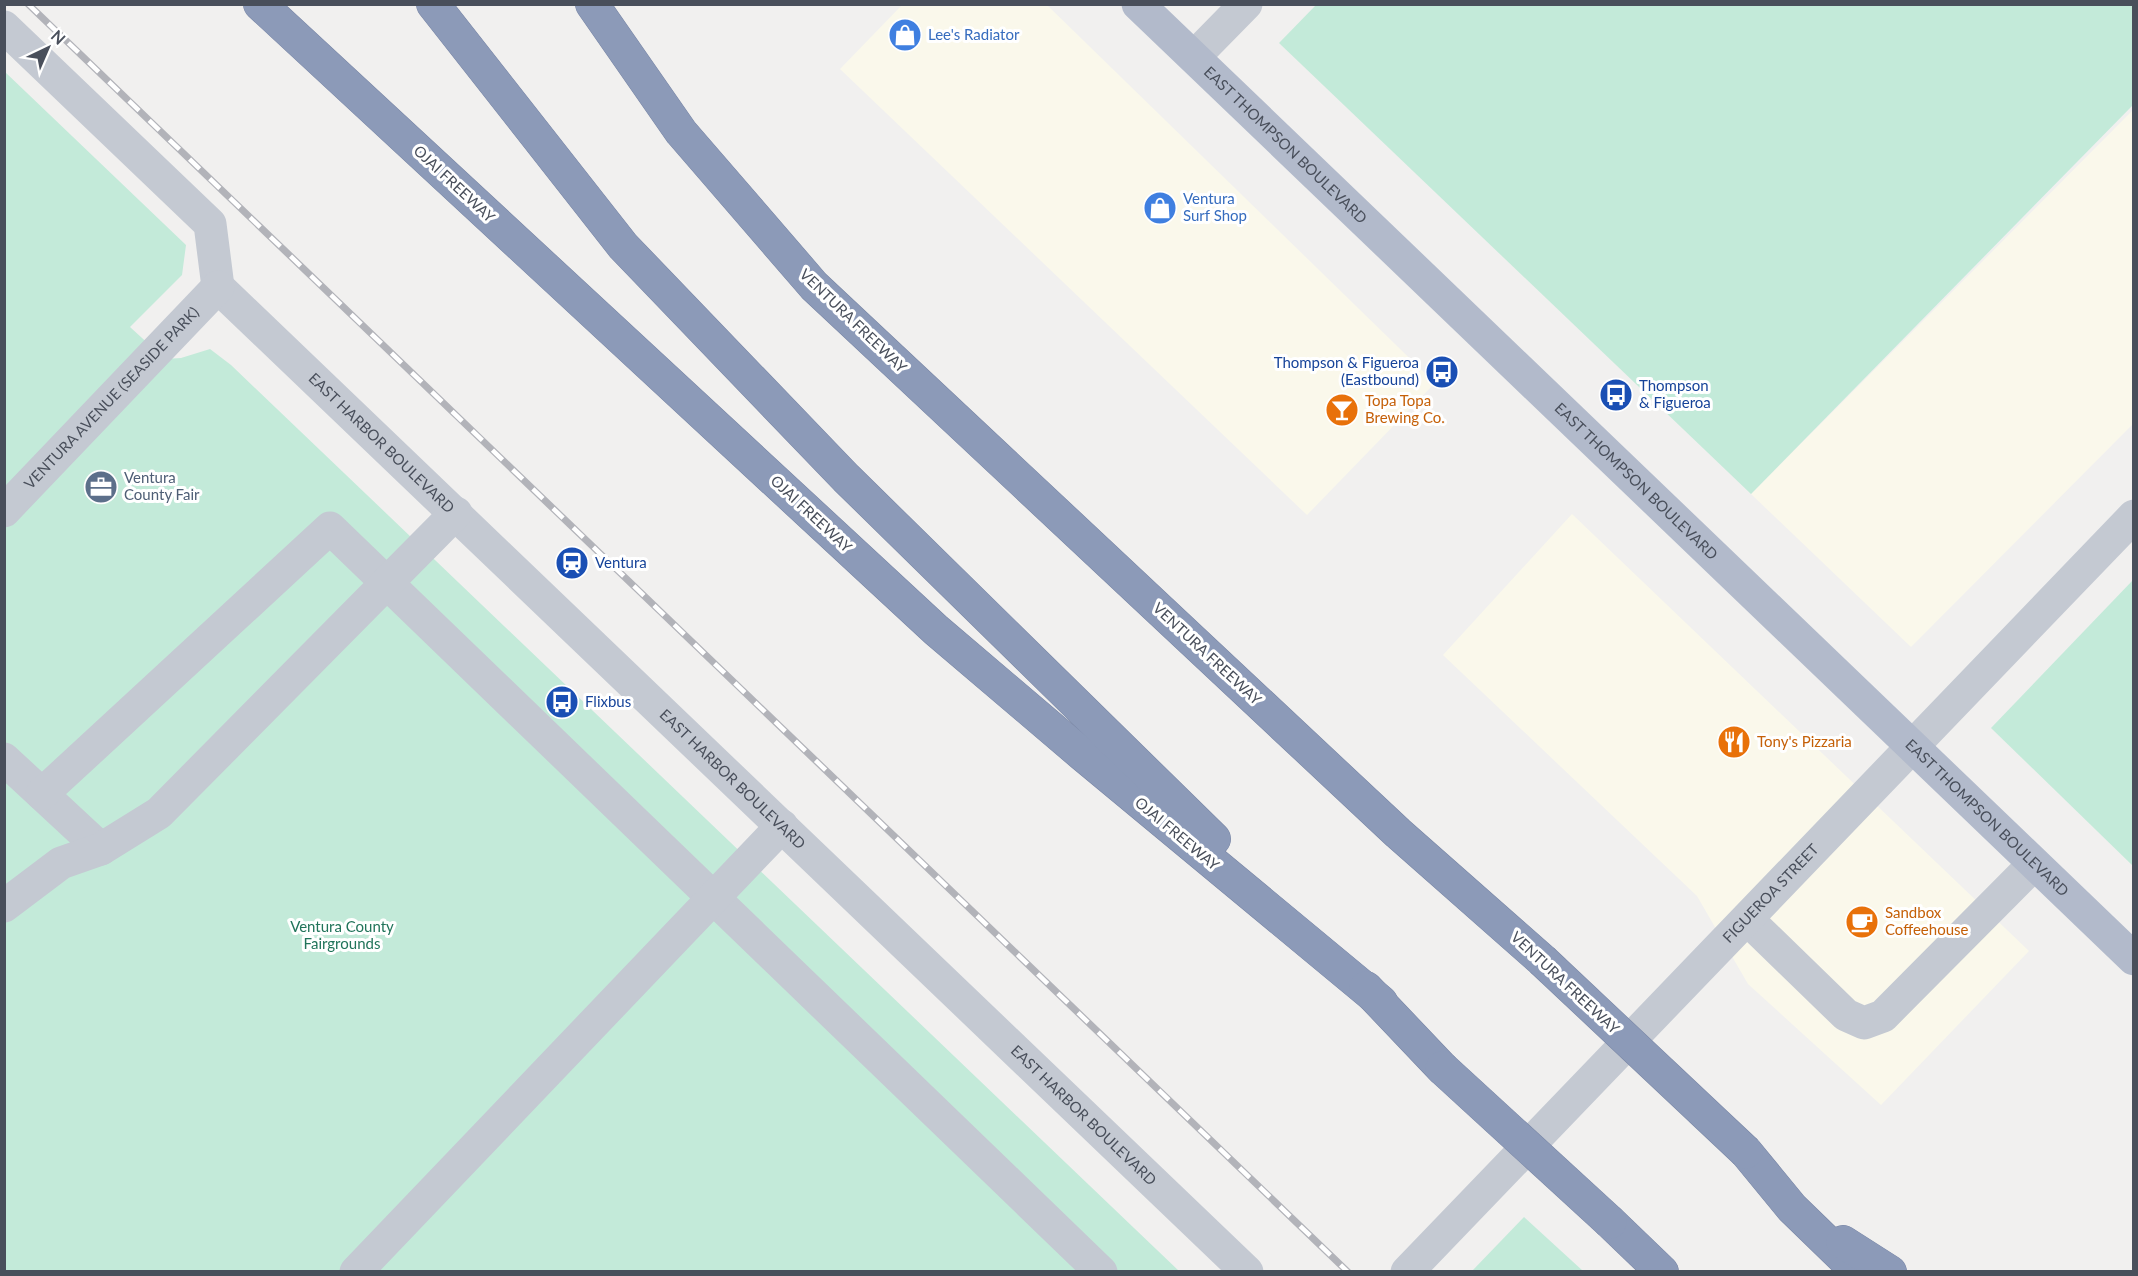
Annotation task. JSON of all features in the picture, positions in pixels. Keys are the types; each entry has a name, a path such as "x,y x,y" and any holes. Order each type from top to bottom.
{"highway":[{"name":"OJAI FREEWAY","path":"260,4 936,630 1381,1002"},
{"path":"433,4 623,246 846,478 1381,1002 1442,1068 1662,1272"},
{"name":"VENTURA FREEWAY","path":"592,4 681,132 814,286 1398,832 1542,960 1746,1152 1792,1208 1858,1272"},
{"path":"1792,1208 1890,1272"}],"main road":[{"name":"EAST THOMPSON BOULEVARD","path":"1138,4 2133,958"}],"street":[{"path":"1194,57 1246,4"},
{"path":"4,27 210,224 218,286"},
{"name":"VENTURA AVENUE (SEASIDE PARK)","path":"4,511 218,286"},
{"name":"EAST HARBOR BOULEVARD","path":"218,286 1247,1272"},
{"path":"4,906 61,863 101,849 159,813 456,513"},
{"name":"FIGUEROA STREET","path":"1407,1272 2133,516"},
{"path":"42,794 330,528 1101,1272"},
{"path":"4,759 101,849"},
{"path":"356,1272 782,826"},
{"path":"1747,919 1846,1015 1864,1023 1883,1016 2034,864"}],"shaded area":[{"path":"902,5 1047,5 1435,383 1307,515 840,69"},
{"path":"2133,110 2133,424 1911,647 1751,494"},
{"path":"1572,514 2029,951 1881,1105 1748,984 1697,896 1443,655"}],"green space":[{"path":"1316,5 2133,5 2133,105 1751,494 1279,43"},
{"name":"Ventura County Fairgrounds","path":"4,71 186,245 182,275 130,327 165,359 181,358 210,349 231,365 1179,1271 5,1271"},
{"path":"2133,580 2133,866 1991,728"},
{"path":"1524,1217 1583,1271 1472,1271"}],"railway":[{"path":"28,4 1348,1272"}],"place":[{"name":"Lee's Radiator","path":"905,35"},
{"name":"Ventura Surf Shop","path":"1160,208"},
{"name":"Thompson & Figueroa (Eastbound)","path":"1442,372"},
{"name":"Thompson & Figueroa","path":"1616,395"},
{"name":"Topa Topa Brewing Co.","path":"1342,410"},
{"name":"Ventura County Fair","path":"101,487"},
{"name":"Ventura","path":"572,563"},
{"name":"Flixbus","path":"562,702"},
{"name":"Tony's Pizzaria","path":"1734,742"},
{"name":"Sandbox Coffeehouse","path":"1862,922"}]}
